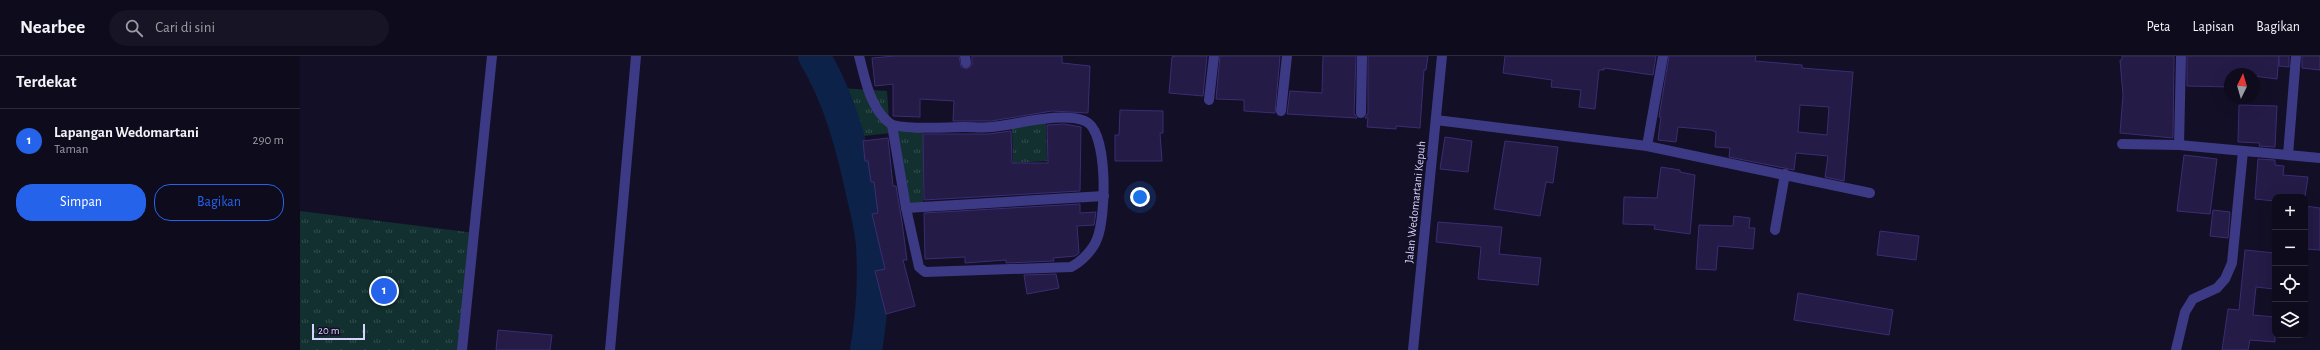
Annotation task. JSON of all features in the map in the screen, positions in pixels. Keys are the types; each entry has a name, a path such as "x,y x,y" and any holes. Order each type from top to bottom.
{"street":[{"path":"462,350 492,56"},
{"path":"610,350 636,56"},
{"path":"859,56 872,100 879,112 892,125 906,208 919,266 925,272 1063,268 1078,264 1097,239 1104,196 1099,142 1094,129 1086,121 1077,118 1033,120 992,127 892,125"},
{"path":"1208,100 1214,56"},
{"path":"1281,111 1287,56"},
{"path":"1361,113 1362,56"},
{"name":"Jalan Wedomartani Kepuh","path":"1413,350 1442,56"},
{"path":"1646,146 1664,56"},
{"path":"2179,145 2181,56"},
{"path":"2288,156 2296,56"},
{"path":"1436,120 1646,146 1870,193"},
{"path":"2122,144 2179,145 2320,158"},
{"path":"2176,350 2185,312 2193,299 2217,288 2225,279 2232,263 2243,151"},
{"path":"1775,230 1785,174"},
{"path":"906,208 1104,196"}],"green space":[{"path":"841,88 887,91 890,133 856,137"},
{"path":"1046,123 1047,161 1013,163 1012,124"},
{"path":"923,129 923,203 908,204 894,131"},
{"path":"300,211 475,233 462,350 300,350"}],"building":[{"path":"895,56 959,56 961,67 967,69 972,65 972,56 1062,56 1062,63 1090,66 1088,113 1052,111 991,121 953,121 954,101 920,99 920,117 893,116 893,84 875,86 872,58"},
{"path":"1207,56 1203,96 1169,93 1172,57"},
{"path":"1220,56 1280,56 1275,113 1244,111 1244,100 1216,99"},
{"path":"1323,56 1356,56 1354,113 1357,118 1287,114 1290,91 1322,93"},
{"path":"1368,56 1428,56 1426,70 1424,70 1420,128 1396,126 1396,129 1367,127 1368,118 1365,118 1368,113"},
{"path":"1505,56 1656,56 1653,75 1604,68 1604,70 1599,70 1595,109 1579,107 1581,90 1551,87 1552,80 1503,73"},
{"path":"1669,56 1756,56 1755,61 1802,65 1802,68 1853,72 1844,181 1825,177 1828,156 1796,153 1794,170 1729,157 1730,148 1715,147 1716,132 1711,130 1678,127 1676,142 1658,140 1661,117 1659,117","holes":["1800,105 1829,107 1827,135 1798,132"]},
{"path":"2122,56 2174,56 2173,138 2120,133 2123,95 2120,60 2122,60"},
{"path":"2187,56 2279,56 2277,79 2260,77 2260,68 2224,68 2224,87 2187,86"},
{"path":"2279,56 2289,56 2289,67 2279,66"},
{"path":"2302,56 2320,56 2320,70 2302,68"},
{"path":"2239,105 2277,106 2275,147 2259,146 2260,143 2238,142"},
{"path":"1120,110 1163,111 1163,133 1160,133 1162,161 1115,161 1115,135 1119,135"},
{"path":"1064,124 1081,127 1080,191 924,200 923,134 989,134 1011,131 1012,163 1048,163 1047,125"},
{"path":"1445,137 1472,141 1468,172 1440,169"},
{"path":"888,138 893,186 896,186 907,260 903,260 915,306 886,314 875,271 885,269 872,214 878,213 874,182 871,182 868,161 865,161 863,141"},
{"path":"1505,141 1558,147 1553,183 1546,182 1540,216 1494,209"},
{"path":"2184,155 2217,159 2210,214 2177,211"},
{"path":"2258,159 2275,160 2275,165 2284,166 2283,175 2308,177 2305,194 2272,194 2272,201 2255,199"},
{"path":"1661,167 1680,170 1680,172 1695,175 1690,234 1654,229 1655,225 1623,224 1624,197 1657,198"},
{"path":"1080,204 1080,213 1096,212 1094,225 1077,226 1079,253 1075,256 1053,258 1054,261 1006,263 1006,260 965,263 965,257 925,259 924,213"},
{"path":"2308,206 2320,208 2320,250 2308,249"},
{"path":"2213,210 2230,212 2228,238 2210,236"},
{"path":"1734,216 1750,218 1749,228 1755,228 1753,249 1718,246 1716,270 1696,269 1699,225 1733,226"},
{"path":"1438,222 1502,227 1499,254 1541,258 1538,285 1478,279 1481,247 1436,242"},
{"path":"1880,231 1919,236 1916,260 1877,255"},
{"path":"2245,250 2272,253 2272,289 2256,287 2253,315 2272,317 2272,338 2275,338 2275,342 2250,340 2248,350 2222,350 2228,309 2239,310"},
{"path":"1056,274 1059,288 1027,294 1024,275"},
{"path":"1798,293 1893,310 1889,335 1794,320"},
{"path":"498,330 552,335 550,350 496,350"}],"waterway":[{"path":"814,56 831,88 844,122 867,213 872,247 873,286 866,350"}],"place":[{"name":"Lapangan Wedomartani","path":"384,291"}]}
